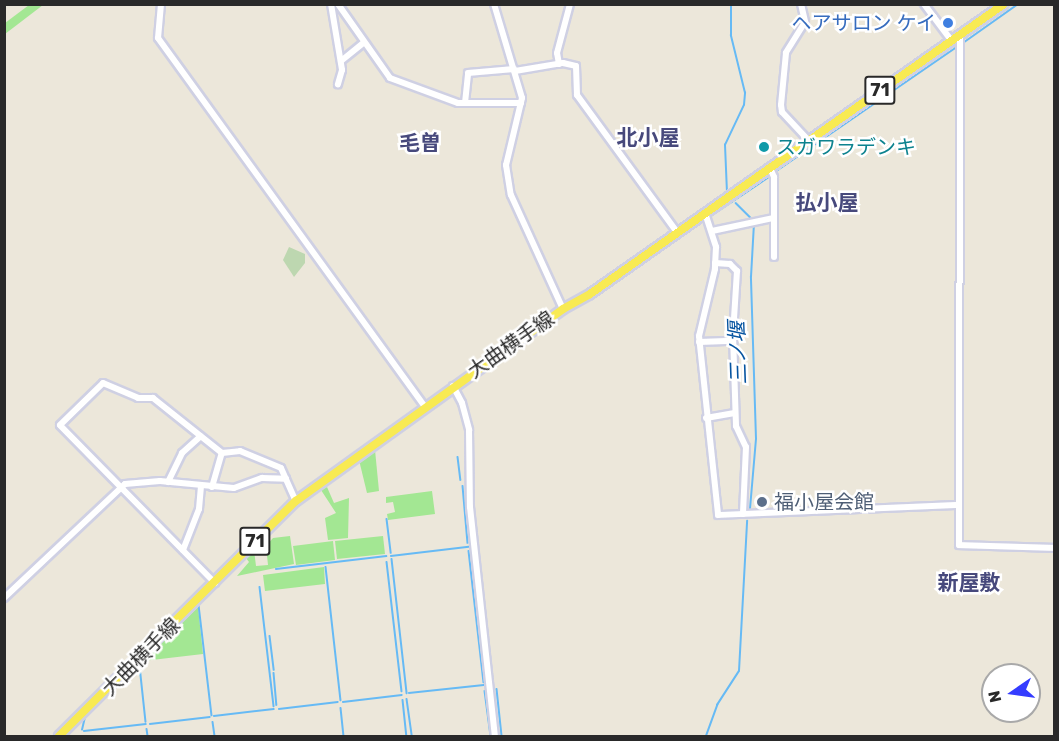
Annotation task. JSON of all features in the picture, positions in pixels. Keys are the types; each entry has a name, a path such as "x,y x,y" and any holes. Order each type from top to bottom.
{"main road":[{"name":"大曲横手線","path":"59,736 296,501 424,406 563,309 590,294 1004,4"}],"street":[{"path":"161,4 158,38 424,406"},
{"path":"331,4 340,61 338,84"},
{"path":"338,4 363,43 390,78 465,103 521,103"},
{"path":"494,4 514,70 521,103 507,177 522,223 563,309"},
{"path":"559,64 557,53 570,4"},
{"path":"801,4 805,22 786,53 781,105 782,112 808,140"},
{"path":"924,4 951,40"},
{"path":"960,34 959,545 1054,548"},
{"path":"340,61 363,43"},
{"path":"465,103 468,73 559,64 576,66 577,95 676,232"},
{"path":"770,168 774,177 774,257"},
{"path":"705,213 712,231 715,263 705,299 699,342 718,515 959,505"},
{"path":"712,231 773,218"},
{"path":"715,263 730,264 737,271 734,341 735,413 738,436 746,447 743,514"},
{"path":"699,342 734,341"},
{"path":"215,583 60,425 103,383 138,398 153,398 222,453 254,455 281,468 296,501"},
{"path":"453,386 462,402 469,430 470,507 495,736"},
{"path":"706,418 735,413"},
{"path":"168,482 182,453 201,436"},
{"path":"212,487 222,453"},
{"path":"4,598 121,488 134,483 168,482 234,488 262,478 286,479"},
{"path":"183,550 199,509 201,486"}],"green space":[{"path":"29,5 43,5 5,34 5,23"},
{"path":"289,247 305,254 305,263 294,277 283,260"},
{"path":"375,450 379,491 367,493 359,460"},
{"path":"327,487 334,503 349,498 348,538 328,540 325,518 336,513 321,490"},
{"path":"432,491 435,514 388,520 387,514 395,512 393,502 386,503 386,497"},
{"path":"290,536 294,564 237,576 249,562 246,558 250,551 254,550 256,566 268,565 266,546 273,538"},
{"path":"383,536 385,554 337,559 335,541"},
{"path":"333,541 335,560 296,565 293,546"},
{"path":"324,567 325,584 265,591 263,575"},
{"path":"197,608 203,654 143,661"}],"waterway":[{"name":"三ノ堰","path":"727,193 725,145 744,105 745,93 731,36 731,4"},
{"path":"963,43 1018,4"},
{"path":"775,172 957,47"},
{"path":"711,216 769,177"},
{"name":"三ノ堰","path":"736,203 752,219"},
{"name":"三ノ堰","path":"750,509 756,439 751,277 754,223"},
{"path":"458,457 461,480"},
{"path":"463,486 468,543"},
{"path":"387,519 391,553"},
{"name":"三ノ堰","path":"706,736 717,705 739,671 747,521"},
{"path":"391,556 468,547"},
{"path":"469,551 484,682"},
{"path":"276,569 386,556"},
{"path":"392,559 407,693"},
{"path":"387,562 402,691"},
{"path":"326,567 341,700"},
{"path":"260,587 274,706"},
{"path":"199,605 212,715"},
{"path":"270,636 274,670"},
{"path":"140,666 146,722"},
{"path":"82,730 85,717 129,673"},
{"path":"274,673 277,705"},
{"path":"409,693 484,685"},
{"path":"497,689 502,736"},
{"path":"485,691 491,736"},
{"path":"343,702 402,695"},
{"path":"407,699 412,736"},
{"path":"403,700 407,736"},
{"path":"279,709 338,702"},
{"path":"341,708 344,736"},
{"path":"214,716 274,709"},
{"path":"150,724 210,717"},
{"path":"213,722 215,736"},
{"path":"84,731 146,724"},
{"path":"147,729 148,736"}],"place":[{"name":"ヘアサロン ケイ","path":"948,23"},
{"name":"スガワラデンキ","path":"764,147"},
{"name":"福小屋会館","path":"762,502"}],"district":[{"name":"北小屋","path":"648,138"},
{"name":"毛曽","path":"420,143"},
{"name":"払小屋","path":"827,203"},
{"name":"新屋敷","path":"969,583"}]}
